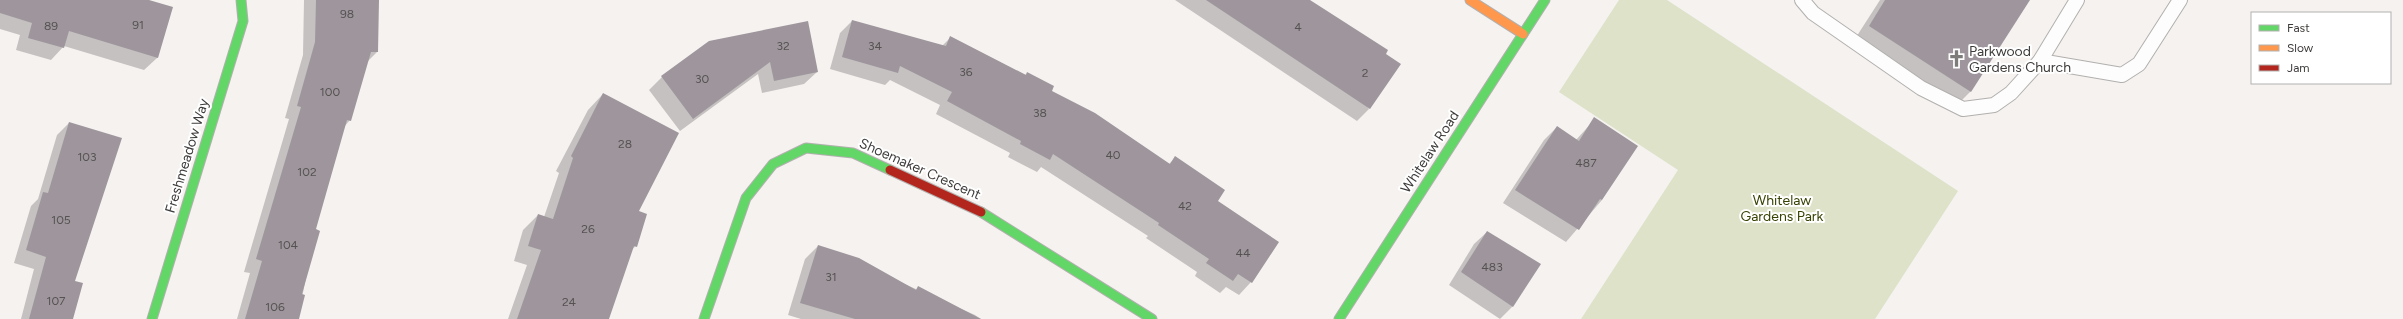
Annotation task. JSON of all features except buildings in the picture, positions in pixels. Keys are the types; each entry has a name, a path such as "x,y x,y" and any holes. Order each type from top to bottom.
{"street":[{"name":"Freshmeadow Way","path":"152,319 243,20 241,0"},
{"path":"1470,0 1523,34"},
{"name":"Whitelaw Road","path":"1339,319 1545,0"},
{"name":"Shoemaker Crescent","path":"704,319 746,198 773,164 806,148 853,153 982,212 1152,319"}],"lane":[{"path":"1802,0 1813,13 1921,88 1963,110 1994,104 2011,93 2040,61 2077,0"},
{"path":"2040,61 2122,75 2139,64 2180,0"}],"green space":[{"name":"Whitelaw Gardens Park","path":"1619,0 1667,0 1958,191 1875,319 1581,319 1678,170 1559,92"}],"traffic: fast":[{"path":"152,319 243,21 241,0"},
{"path":"1339,319 1545,0"},
{"path":"704,319 746,198 773,164 806,148 853,153 890,170"},
{"path":"981,212 1152,319"}],"traffic: slow":[{"path":"1470,0 1523,34"}],"traffic: jam":[{"path":"890,170 981,212"}],"place":[{"name":"Parkwood Gardens Church","path":"1956,59"}]}
